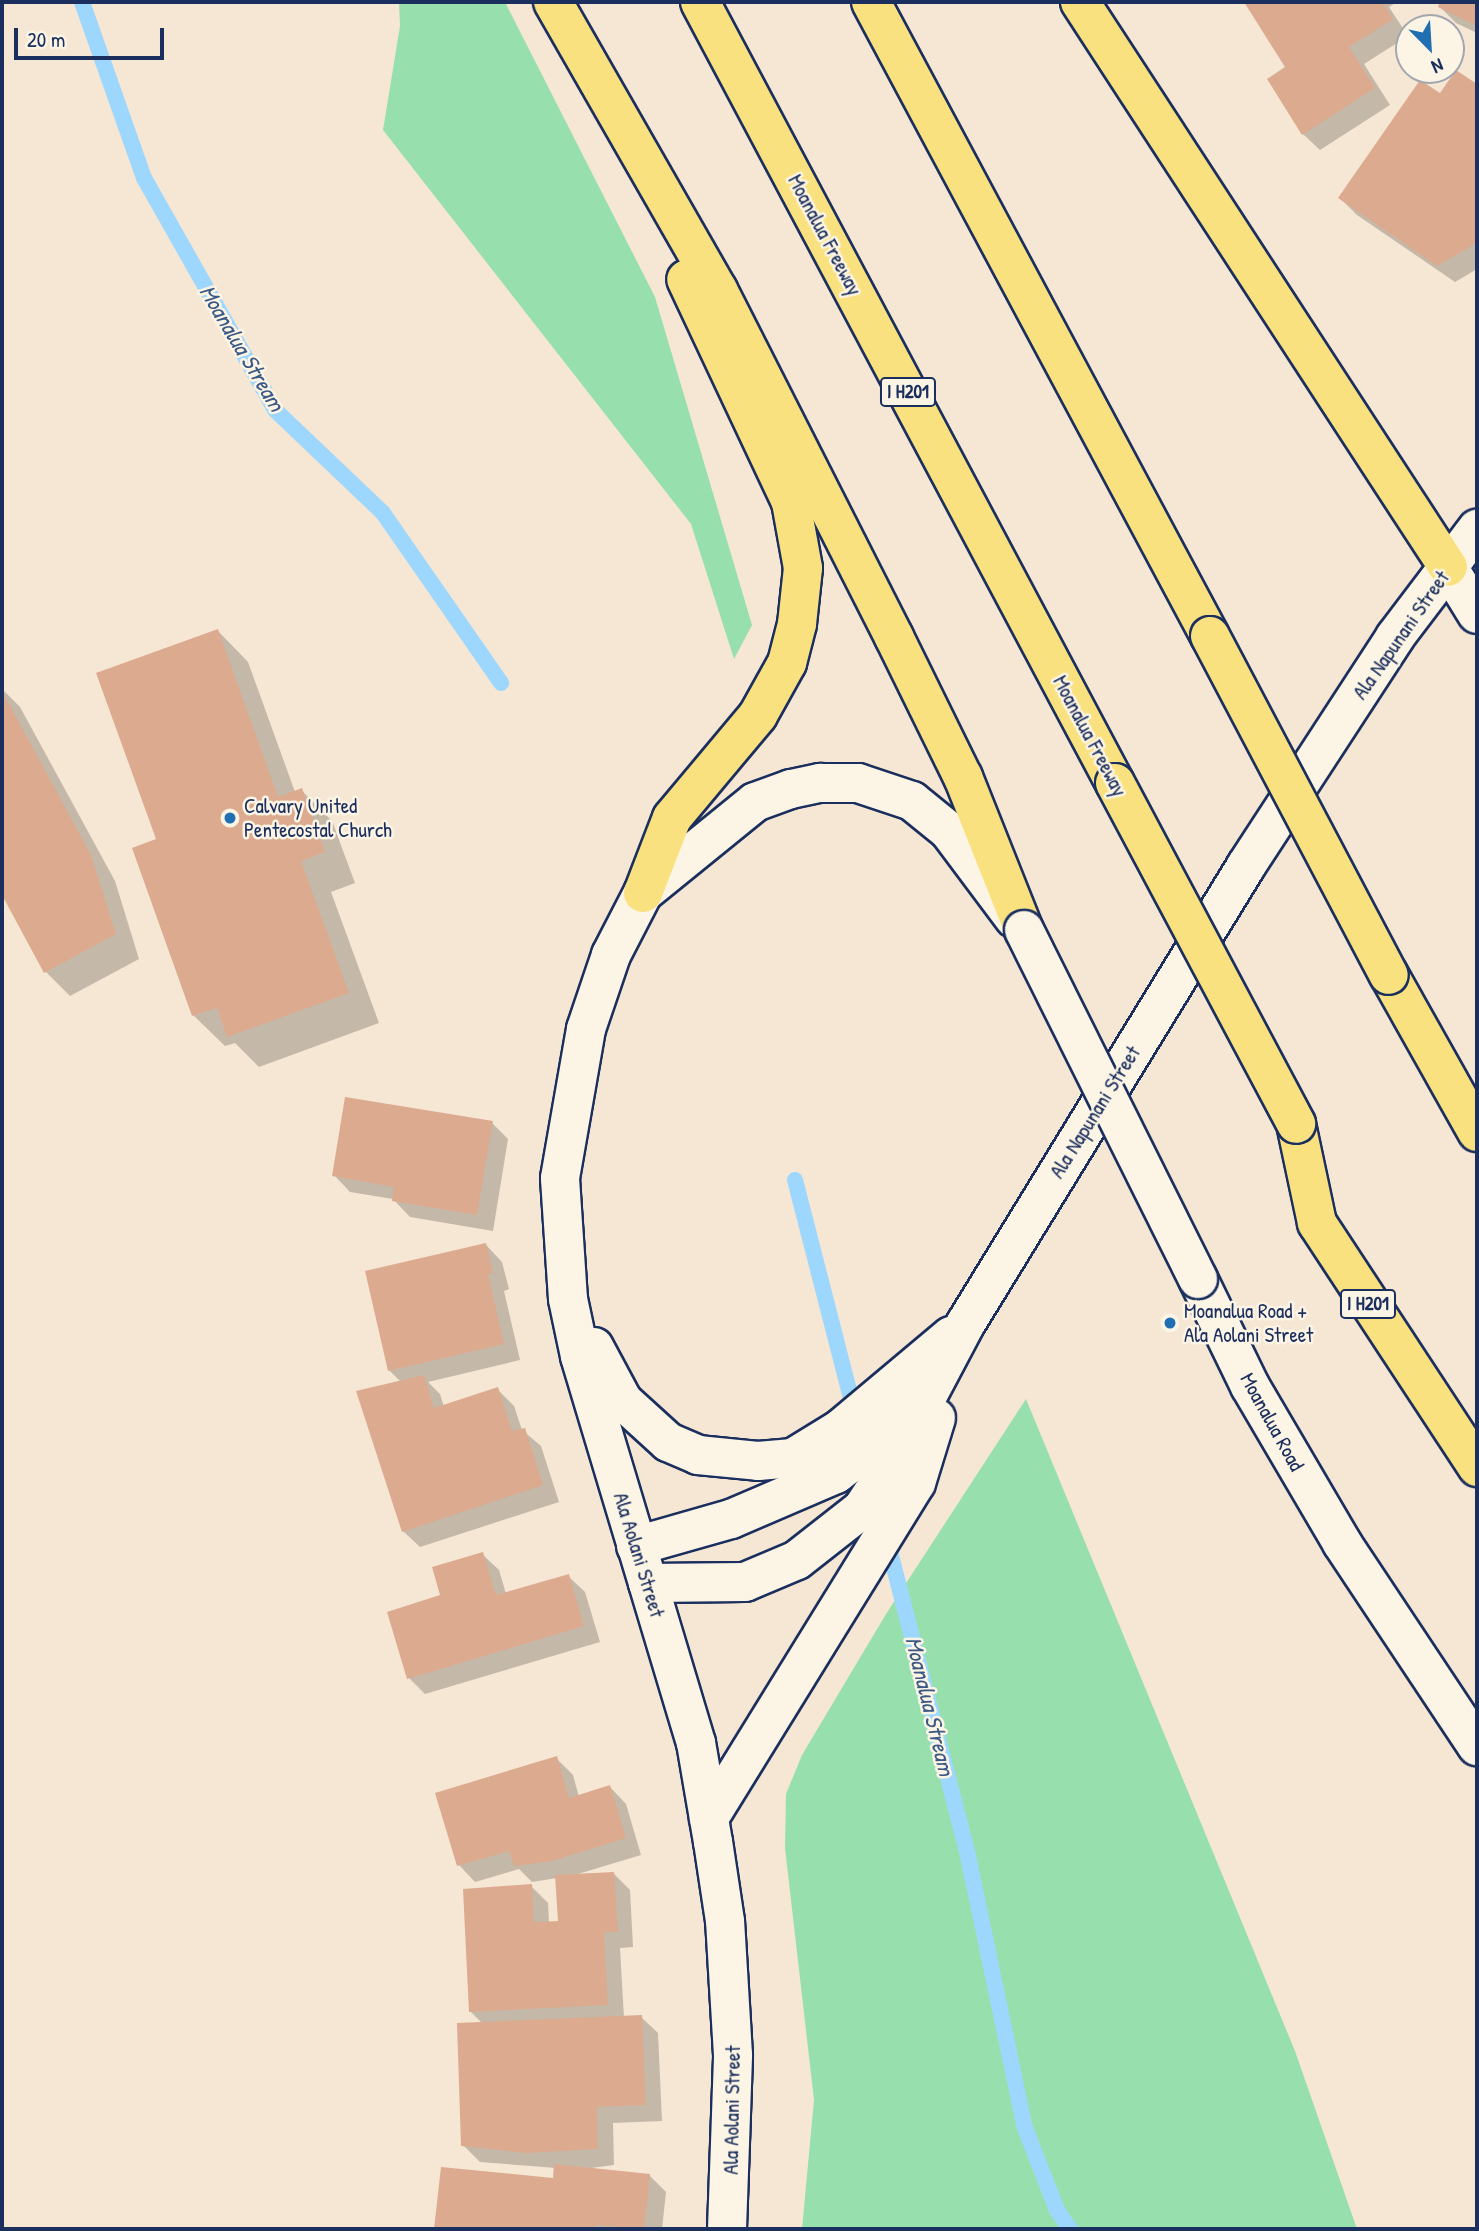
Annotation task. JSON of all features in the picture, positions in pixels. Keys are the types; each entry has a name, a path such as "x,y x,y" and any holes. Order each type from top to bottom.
{"highway":[{"path":"553,2 718,290 963,777 1024,930"},
{"name":"Moanalua Freeway","path":"700,2 1296,1124 1317,1223 1477,1467"},
{"path":"871,2 1389,975 1477,1132"},
{"path":"1080,2 1448,567"},
{"path":"607,94 716,350 791,502 803,568 797,624 787,663 758,715 672,818 643,893"}],"street":[{"name":"Ala Napunani Street","path":"648,1583 726,1585 765,1576 797,1560 862,1510 891,1465 966,1323 1253,855 1395,637 1477,529"},
{"path":"1448,567 1477,614"},
{"name":"Moanalua Road","path":"643,893 755,802 820,783 858,783 912,801 949,831 1024,930 1250,1386 1335,1532 1477,1746"},
{"name":"Ala Aolani Street","path":"643,893 611,955 586,1029 569,1107 560,1178 568,1299 580,1356 696,1743 709,1818 731,1987 733,2069 727,2229"},
{"path":"568,1299 623,1401 668,1442 698,1455 731,1461 793,1458 840,1429 966,1323"},
{"path":"636,1546 715,1524 794,1495 835,1474 866,1451 966,1323"},
{"path":"709,1818 916,1483 966,1323"}],"green space":[{"path":"399,2 505,2 655,297 752,625 734,659 691,524 383,130 400,26"},
{"path":"1026,1399 1295,2051 1357,2229 802,2229 814,2100 785,1848 786,1794 802,1755 886,1614"}],"building":[{"path":"1244,2 1382,2 1393,19 1349,47 1375,88 1302,135 1267,79 1285,67"},
{"path":"1440,2 1477,2 1477,26 1465,20 1465,14 1452,14 1438,7"},
{"path":"1465,76 1477,84 1477,243 1437,266 1338,198 1417,84 1426,84 1440,93 1446,84 1465,84"},
{"name":"Calvary United Pentecostal Church","path":"218,629 278,797 302,788 325,852 301,861 349,993 227,1037 217,1008 192,1016 132,848 156,839 96,673"},
{"path":"2,691 91,855 116,934 44,973 2,895"},
{"path":"345,1097 493,1121 477,1215 392,1201 394,1187 332,1176"},
{"path":"486,1243 493,1273 488,1274 504,1344 388,1371 365,1271"},
{"path":"424,1375 434,1408 498,1387 512,1431 525,1428 543,1485 402,1532 356,1391"},
{"path":"483,1552 496,1595 569,1574 584,1626 407,1679 387,1612 440,1595 432,1567"},
{"path":"557,1756 569,1798 610,1785 626,1838 552,1861 514,1866 509,1851 457,1866 435,1793"},
{"path":"614,1872 618,1932 604,1932 608,2005 469,2012 463,1889 532,1884 534,1922 558,1921 555,1875"},
{"path":"642,2015 646,2105 597,2107 598,2149 526,2153 461,2146 457,2023"},
{"path":"554,2164 650,2174 644,2229 596,2225 595,2229 434,2229 441,2167 553,2178"}],"waterway":[{"name":"Moanalua Stream","path":"82,2 144,178 275,410 383,513 501,683"},
{"name":"Moanalua Stream","path":"795,1180 855,1413"},
{"name":"Moanalua Stream","path":"887,1540 968,1856 1025,2128 1057,2210 1070,2229"}],"place":[{"name":"Calvary United Pentecostal Church","path":"230,818"},
{"name":"Moanalua Road + Ala Aolani Street","path":"1170,1323"}]}
